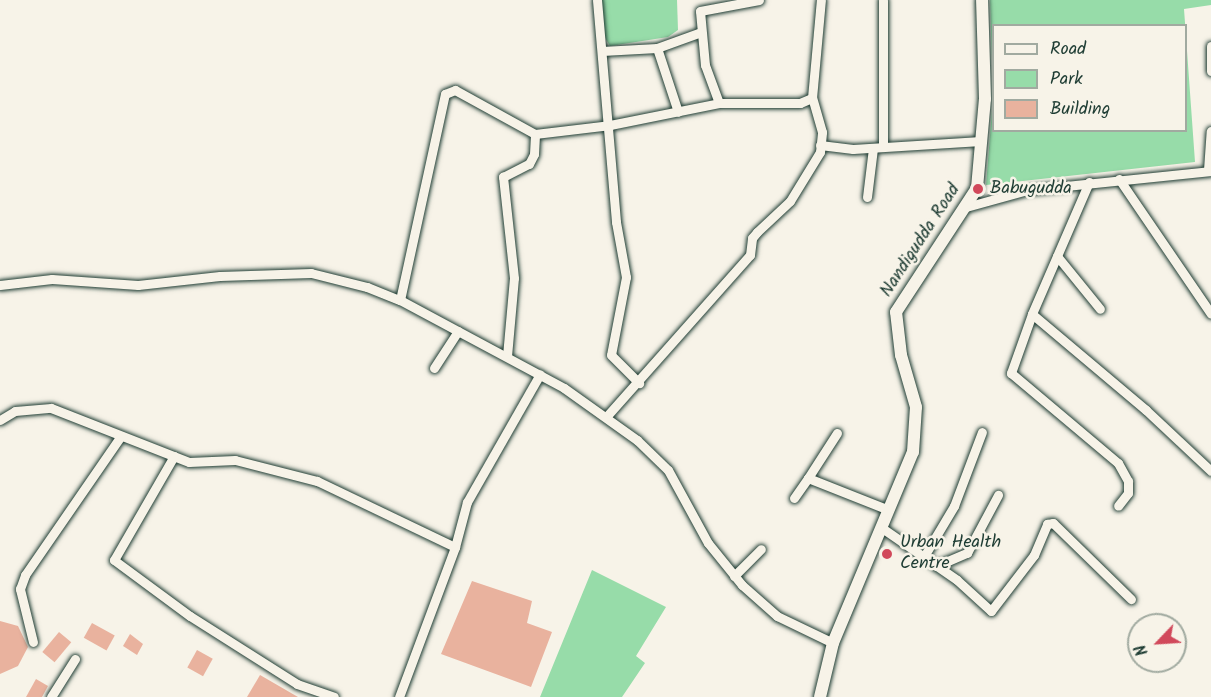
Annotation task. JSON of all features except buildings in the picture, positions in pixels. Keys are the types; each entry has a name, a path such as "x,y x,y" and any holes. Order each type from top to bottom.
{"street":[{"path":"597,0 610,125 616,222 626,277 610,355 639,384"},
{"path":"719,103 705,65 700,11 759,0"},
{"path":"606,417 639,384 689,320 750,255 752,238 790,201 820,146 822,132 812,98 821,0"},
{"path":"867,197 878,147 883,0"},
{"name":"Nandigudda Road","path":"820,697 833,643 913,452 917,429 916,406 901,355 896,312 977,188 986,48 982,0"},
{"path":"602,51 657,48 701,32"},
{"path":"1211,46 1211,72"},
{"path":"657,48 678,112"},
{"path":"400,300 445,94 454,90 535,134 610,125 719,103 800,103 812,98"},
{"path":"966,207 1027,190 1210,171 1211,131"},
{"path":"507,356 514,278 503,177 529,164 534,154 535,134"},
{"path":"820,146 878,147 981,141"},
{"path":"1119,180 1211,314"},
{"path":"1089,182 1032,314 1011,373 1118,463 1128,481 1128,493 1118,506"},
{"path":"1057,256 1100,309"},
{"path":"0,285 52,279 138,285 227,275 311,273 367,287 400,300 540,374 606,417 668,470 708,543 734,576 777,616 833,643"},
{"path":"1032,314 1146,410 1211,471"},
{"path":"434,368 458,331"},
{"path":"399,697 455,547 467,502 540,374"},
{"path":"0,420 15,411 51,408 174,456 205,465 235,460 317,481 455,547"},
{"path":"923,558 954,506 982,432"},
{"path":"794,498 837,433"},
{"path":"33,642 21,589 25,575 121,436"},
{"path":"174,456 114,560 190,616 297,684 334,697"},
{"path":"808,478 890,510"},
{"path":"936,566 967,553 998,495"},
{"path":"882,528 993,610 1034,555 1050,523 1131,599"},
{"path":"734,576 761,549"},
{"path":"51,697 75,659"}],"green space":[{"path":"601,0 677,0 678,30 668,37 610,46 604,36"},
{"path":"990,0 1211,0 1211,5 1184,9 1185,24 992,24 992,60"},
{"path":"1187,51 1195,162 986,185 992,110 992,132 1187,132"},
{"path":"592,570 666,607 636,656 645,663 622,697 540,697"}],"place":[{"name":"Babugudda","path":"978,189"},
{"name":"Urban Health Centre","path":"887,554"}]}
